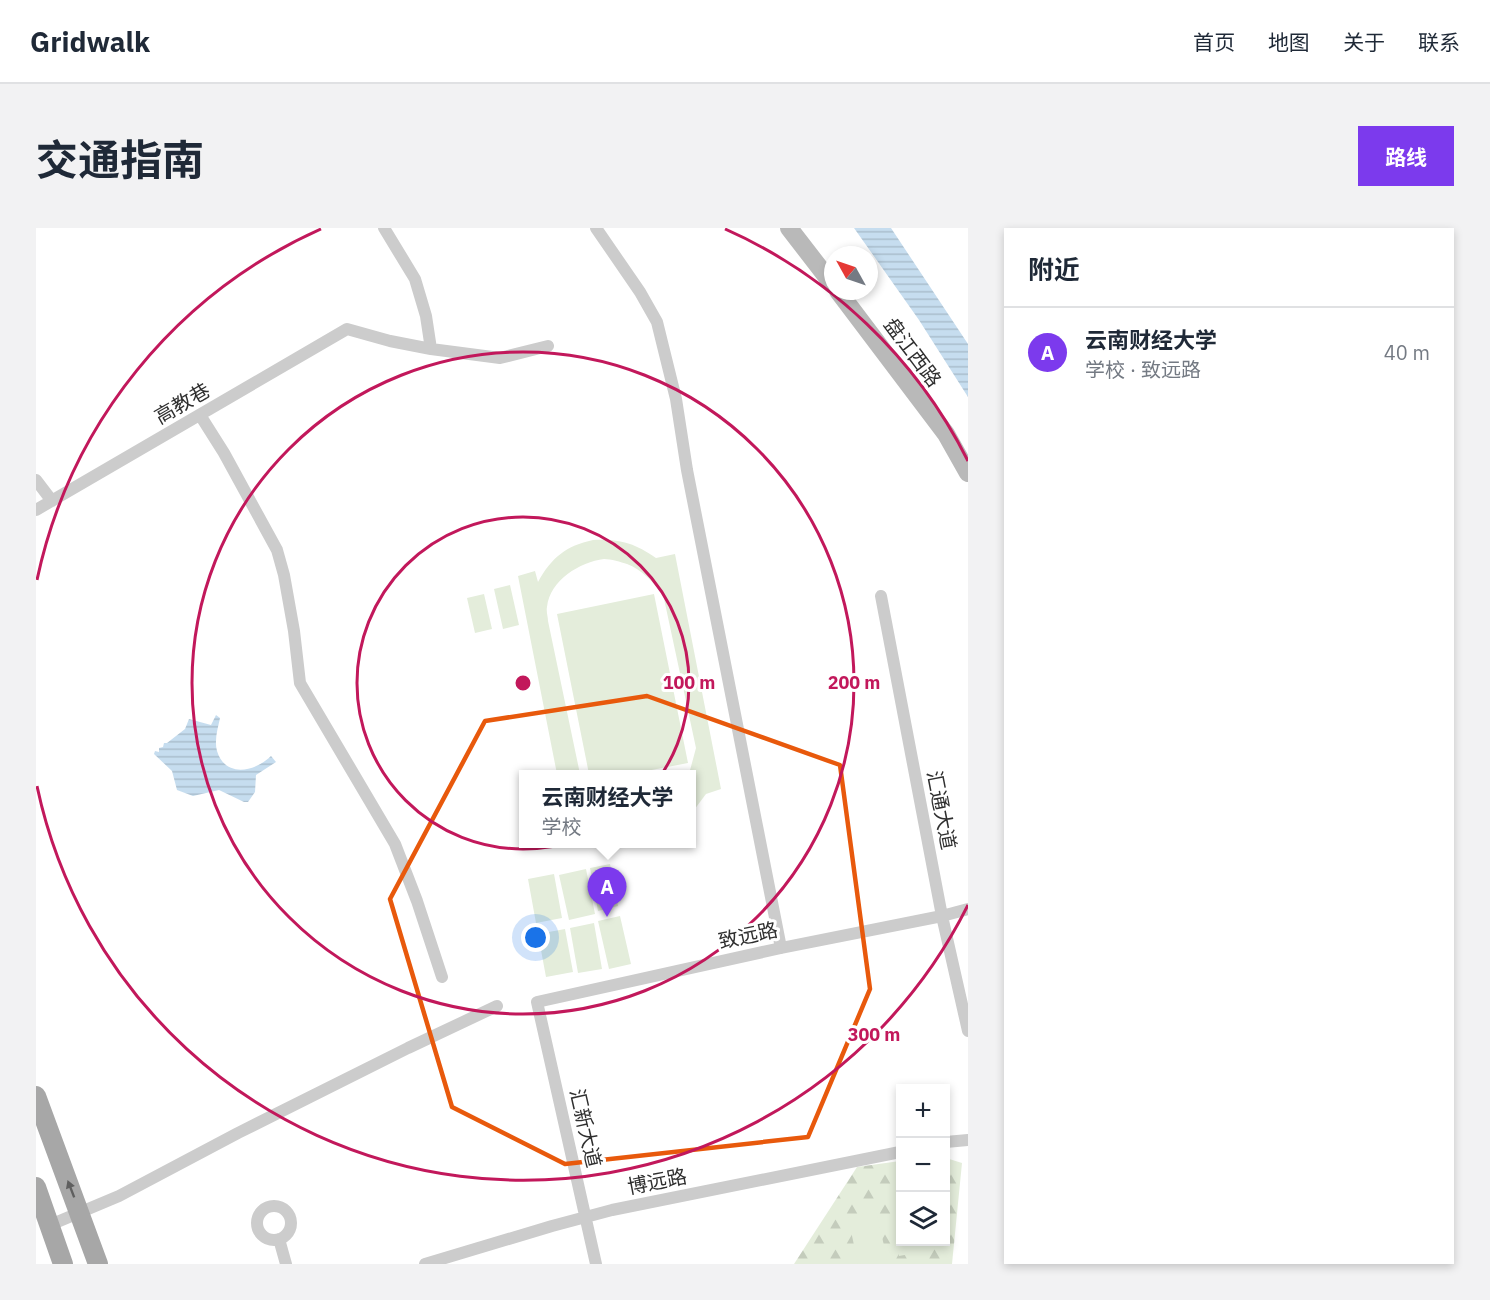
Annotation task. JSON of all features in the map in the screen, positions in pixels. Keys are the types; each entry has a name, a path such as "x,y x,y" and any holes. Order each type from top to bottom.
{"main road":[{"path":"36,1096 98,1264"},
{"path":"36,1187 63,1264"}],"street":[{"path":"384,228 415,279 426,316 431,349 500,358 548,346"},
{"path":"596,228 640,292 661,332 676,399 687,470 781,948"},
{"path":"789,228 824,273"},
{"name":"盘江西路","path":"845,300 946,434 968,473"},
{"name":"高教巷","path":"36,510 347,329 431,349"},
{"path":"200,415 224,453 277,550 292,620 300,683 395,844 442,977"},
{"path":"36,480 52,501"},
{"name":"汇通大道","path":"881,596 942,916 968,1031"},
{"name":"致远路","path":"537,1002 968,909"},
{"name":"汇新大道","path":"537,1002 596,1264"},
{"path":"50,1225 119,1196 408,1048 497,1006"},
{"path":"950,1142 968,1140"},
{"name":"博远路","path":"425,1264 586,1216 896,1153"},
{"path":"279,1239 286,1264"}],"highlighted area":[{"path":"647,696 840,765 870,989 808,1137 565,1164 452,1107 390,899 485,721"}],"green space":[{"path":"593,540 611,540 641,549 656,558 675,554 721,789 706,794 696,807 696,770 690,770 696,748 663,594 642,573 622,562 604,559 576,568 560,581 549,597 548,621 579,770 556,770 518,576 535,571 538,582 554,559 575,546"},
{"path":"510,585 519,625 503,629 494,589"},
{"path":"484,594 492,629 475,633 467,598"},
{"path":"654,594 688,763 652,770 588,770 557,614"},
{"path":"610,864 618,906 598,911 590,868"},
{"path":"586,869 595,914 569,920 559,875"},
{"path":"554,874 562,918 536,923 528,879"},
{"path":"620,916 631,964 609,969 598,921"},
{"path":"594,923 602,969 578,973 570,928"},
{"path":"565,929 573,972 546,977 538,934"},
{"path":"950,1159 962,1163 952,1264 794,1264 857,1167 896,1162 896,1246 950,1246"},
{"path":"896,1209 896,1241 890,1210"},
{"path":"876,1210 887,1259 858,1264 848,1217"},
{"path":"897,1246 920,1246 921,1252 899,1256"}],"water":[{"path":"854,228 891,228 968,344 968,397 919,320 878,262 878,246 867,246"},
{"path":"216,715 220,718 216,747 221,760 227,765 233,769 249,769 271,756 276,762 256,775 255,792 248,802 219,790 193,796 177,790 172,771 154,754 155,751 159,752 159,748 163,747 164,743 185,729 189,719 211,725"}],"place":[{"name":"云南财经大学","path":"607,917"}]}
